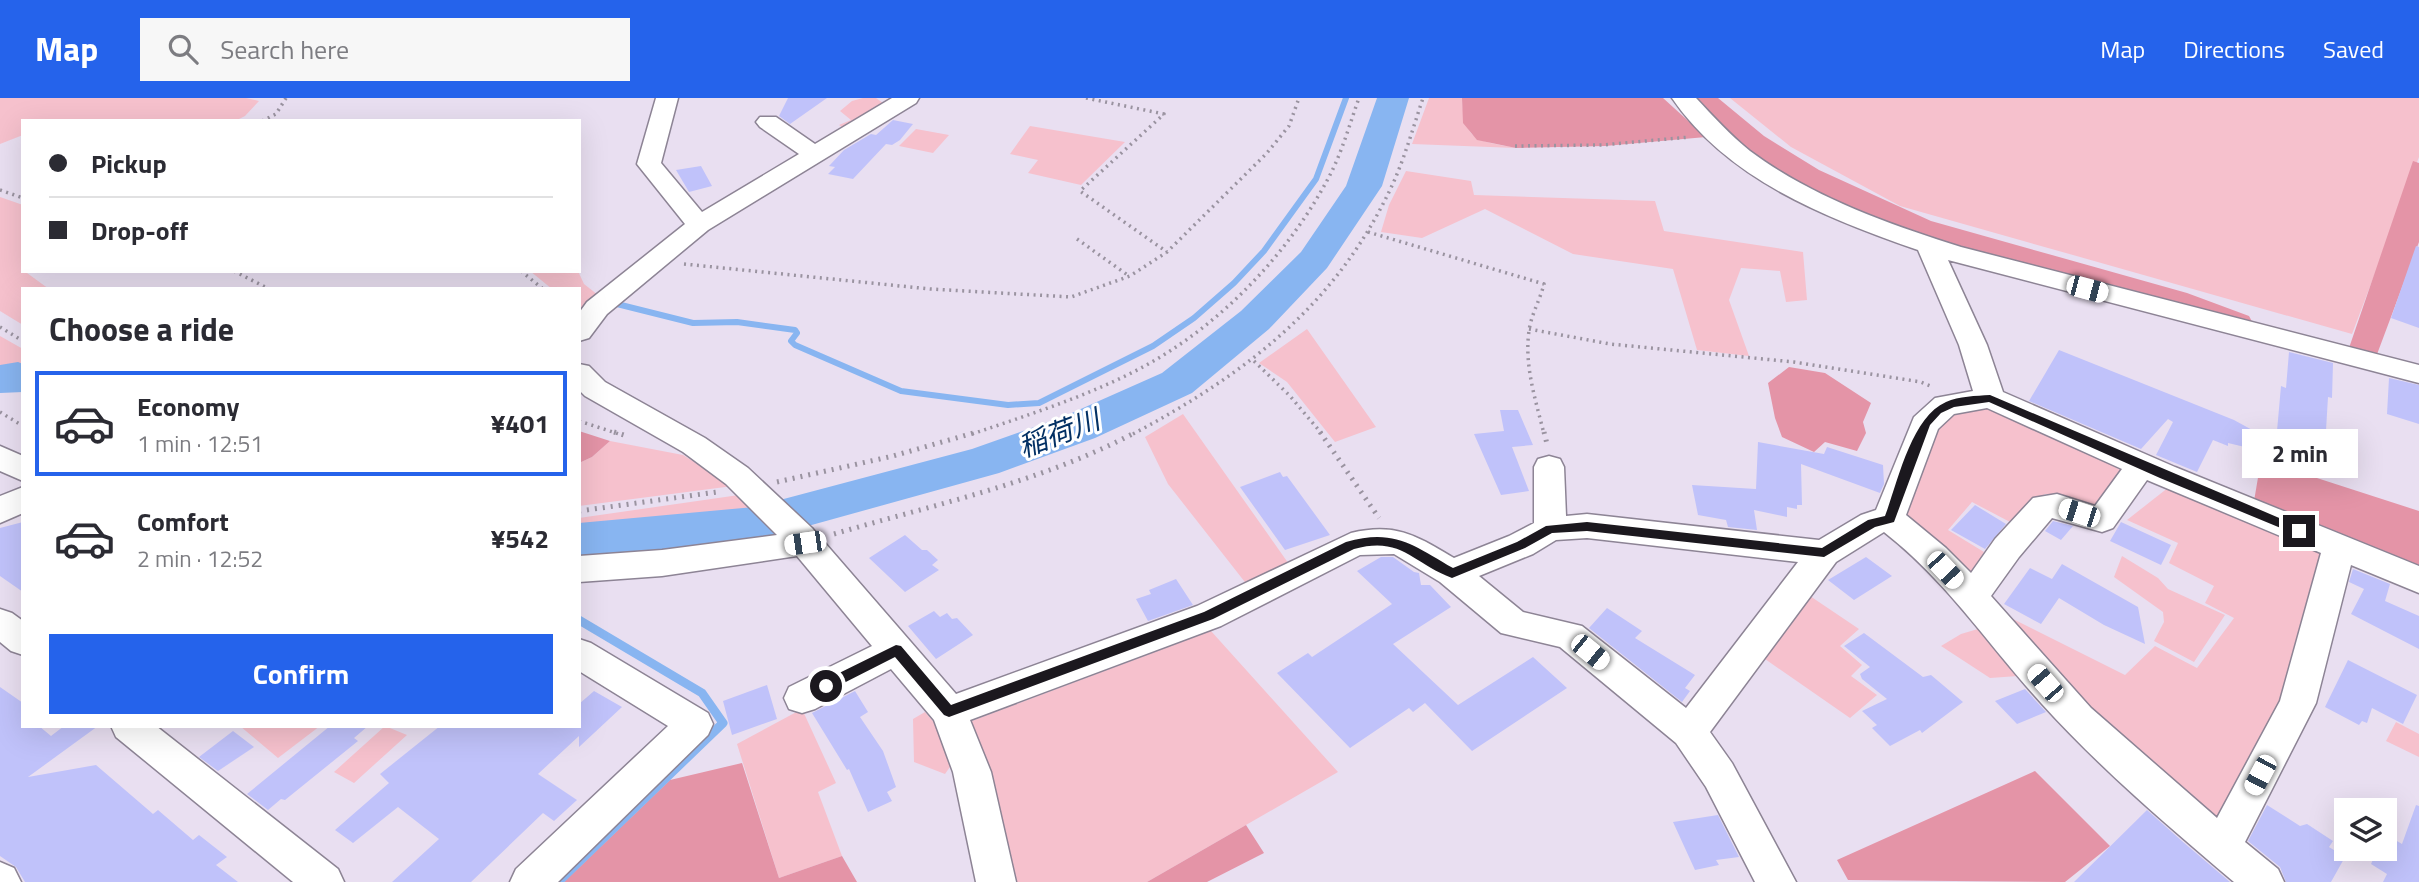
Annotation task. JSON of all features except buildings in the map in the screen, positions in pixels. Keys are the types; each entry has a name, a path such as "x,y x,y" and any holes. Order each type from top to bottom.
{"street":[{"path":"667,98 649,164 699,225"},
{"path":"581,329 597,308 699,225 908,98"},
{"path":"1683,98 1739,154 1777,179 1928,246 2419,374"},
{"path":"768,122 815,155"},
{"path":"1928,246 1969,336 1990,398"},
{"path":"581,375 595,389 694,444 754,491 802,540 949,712 972,772 996,882"},
{"path":"1889,519 1925,424 1945,405 1990,398 2141,465 2419,580"},
{"path":"0,457 21,469"},
{"path":"1971,597 2007,548 2044,506 2057,506 2102,520 2141,465"},
{"path":"1549,467 1550,529"},
{"path":"0,511 21,499"},
{"path":"1689,732 1824,553 1872,523 1889,519"},
{"path":"1889,519 1971,597 2052,691 2105,745 2264,882"},
{"path":"1452,573 1521,545 1550,529 1587,526 1824,553"},
{"path":"581,569 662,563 802,540"},
{"path":"949,712 1209,616 1351,545 1368,541 1390,541 1415,550 1452,573 1513,623 1570,636 1689,732 1719,775 1776,882"},
{"path":"2222,847 2298,703 2339,546"},
{"path":"802,698 896,650"},
{"path":"530,882 695,724 581,654"},
{"path":"132,728 324,882"}],"path":[{"path":"272,119 286,98"},
{"path":"1086,98 1164,114 1080,191 1167,252"},
{"path":"655,261 930,289 1047,298 1071,297 1129,276 1167,252 1266,154 1289,126 1299,98"},
{"path":"581,511 754,491 902,456 965,438 1039,412 1141,367 1187,337 1239,294 1266,267 1327,180 1359,98"},
{"path":"802,540 972,496 1059,466 1180,411 1254,360 1326,292 1368,232 1398,176 1423,98"},
{"path":"1515,146 1602,145 1719,134"},
{"path":"0,190 21,197"},
{"path":"1368,232 1544,284 1530,329 1528,352 1549,467"},
{"path":"1077,239 1129,276"},
{"path":"238,273 265,287"},
{"path":"523,273 541,287"},
{"path":"0,327 21,340"},
{"path":"1530,329 1610,344 1794,362 1921,382 1944,392 1958,402"},
{"path":"1254,360 1285,387 1309,416 1388,532 1390,541"},
{"path":"0,412 21,425"}],"shaded area":[{"path":"0,98 246,98 259,101 239,119 21,119 21,136 0,144"},
{"path":"876,98 887,106 846,130 839,125 851,120 840,111 852,101"},
{"path":"1429,98 1462,98 1466,124 1476,137 1516,148 1412,144"},
{"path":"1462,98 1663,98 1706,137 1605,146 1516,148 1477,140 1463,123"},
{"path":"1692,98 1718,98 1764,136 1819,170 1931,221 2187,293 2249,316 2255,327 1927,240 1802,187 1750,155"},
{"path":"1730,98 2419,98 2419,157 2352,334 1900,206 1791,147"},
{"path":"1030,126 1125,142 1081,185 1028,173 1038,160 1010,154"},
{"path":"916,129 949,135 933,153 899,146"},
{"path":"2413,161 2419,163 2419,242 2376,357 2349,348"},
{"path":"1406,171 1471,181 1474,195 1655,201 1664,231 1803,252 1807,300 1786,302 1780,271 1741,268 1729,300 1749,356 1697,350 1673,269 1573,254 1485,209 1422,238 1381,232 1389,205"},
{"path":"0,197 21,204 21,273 27,273 46,287 21,287 21,324 0,311"},
{"path":"532,273 579,273 584,284 598,295 582,312 581,287 550,287"},
{"path":"1307,329 1376,427 1335,442 1287,382 1259,363"},
{"path":"0,336 21,348 21,367 0,371"},
{"path":"1789,367 1825,373 1871,403 1863,422 1866,433 1857,451 1825,442 1814,452 1782,437 1768,383"},
{"path":"1990,405 2117,460 2117,468 2127,474 2096,514 2052,494 2045,494 2010,522 1972,502 1948,530 1984,552 1968,582 1900,519 1929,438 1957,410"},
{"path":"1183,414 1291,567 1248,586 1168,484 1145,437"},
{"path":"581,432 610,441 592,457 581,462"},
{"path":"610,441 683,455 733,486 581,506 581,462 592,457"},
{"path":"2261,460 2419,511 2419,574 2253,507"},
{"path":"2169,487 2327,555 2288,699 2217,829 2083,704 1995,610 2125,675 2155,646 2197,668 2234,618 2205,603 2214,586 2169,563 2178,543 2127,520"},
{"path":"739,495 759,518 753,521 581,533 581,518"},
{"path":"2122,556 2158,578 2168,589 2225,615 2194,662 2154,641 2164,622 2163,612 2114,577"},
{"path":"1810,596 1859,629 1840,646 1862,665 1851,676 1877,695 1850,718 1765,659"},
{"path":"1988,626 2032,675 1990,678 1941,646 1961,634"},
{"path":"1211,631 1338,772 1147,882 1016,882 995,796 969,722"},
{"path":"802,709 836,783 818,792 842,856 779,878 737,744"},
{"path":"925,712 938,727 952,764 945,774 914,762 913,719"},
{"path":"2396,722 2419,734 2419,757 2386,741"},
{"path":"242,728 317,728 278,758"},
{"path":"383,728 407,735 354,783 334,772"},
{"path":"742,763 779,878 842,856 857,882 564,882 670,780"},
{"path":"2035,771 2110,846 2065,882 1848,880 1837,860"},
{"path":"1246,825 1264,853 1207,882 1147,882"}],"waterway":[{"path":"617,304 693,323 737,322 795,330 797,333 791,341 795,345 901,391 1008,405 1039,403 1153,346 1194,318 1234,283 1264,251 1316,179 1346,98"},
{"name":"稲荷川","path":"581,541 754,524 983,462 1080,427 1177,383 1255,320 1314,260 1364,186 1393,98"},
{"name":"稲荷川","path":"0,379 21,377"},
{"path":"558,882 723,723 702,693 581,621"}],"route":[{"path":"826,686 896,650 949,712 999,691 1209,616 1351,545 1368,541 1399,542 1452,573 1521,545 1550,529 1564,527 1587,526 1824,553 1872,523 1889,519 1925,424 1937,411 1952,403 1990,398 2299,531"}]}
